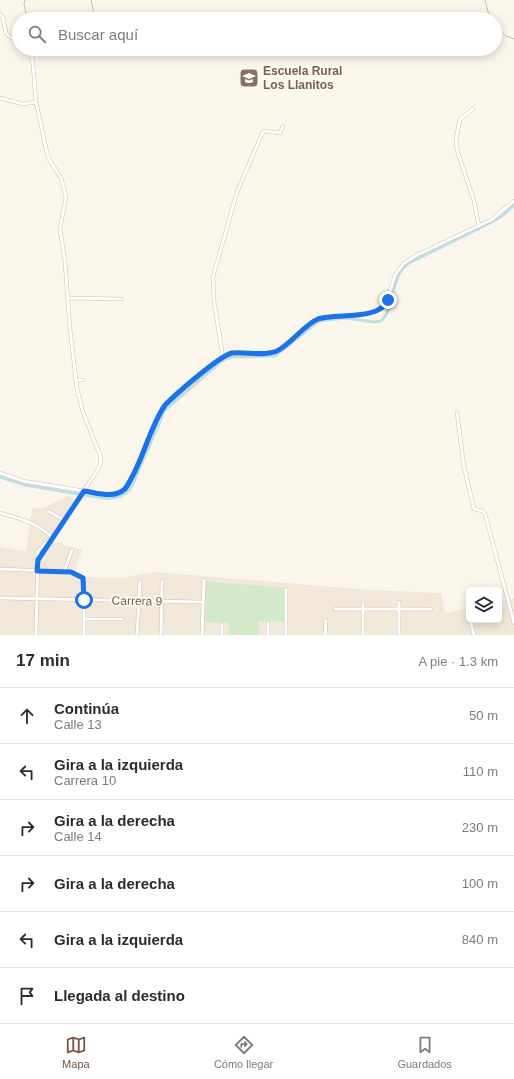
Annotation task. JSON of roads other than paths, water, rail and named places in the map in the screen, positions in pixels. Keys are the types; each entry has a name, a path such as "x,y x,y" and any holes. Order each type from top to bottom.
{"street":[{"path":"0,14 3,18 6,33 12,38"},
{"path":"31,56 36,102 47,153 61,178 66,197 60,229 65,262 75,380 79,398 101,459 98,471 52,537 38,560 36,635"},
{"path":"0,98 23,104 36,102"},
{"path":"473,109 460,119 456,139 458,154 474,201 479,226"},
{"path":"220,359 222,351 212,282 228,221 237,192 262,134 264,131 280,133 284,126"},
{"path":"0,473 23,481 84,491 114,495 122,492 140,461 160,413 165,405 220,359 233,353 276,352 317,319 369,313 378,310 386,305 395,275 403,264 417,255 491,220 514,201"},
{"path":"68,298 120,299"},
{"path":"75,380 83,380"},
{"path":"457,413 464,467 474,509 483,511 485,514 514,623"},
{"path":"48,511 64,520"},
{"path":"0,513 31,522 52,537"},
{"path":"64,572 72,550"},
{"path":"0,569 64,572 75,574 83,578 84,635"},
{"path":"161,635 162,580"},
{"path":"202,635 204,580"},
{"path":"138,635 140,582"},
{"path":"286,589 286,635"},
{"name":"Carrera 9","path":"0,598 140,602 203,602"},
{"path":"399,602 399,635"},
{"path":"363,603 363,635"},
{"path":"336,609 431,609"},
{"path":"84,619 122,619"},
{"path":"324,635 326,620"},
{"path":"268,623 268,635"},
{"path":"471,623 474,635"},
{"path":"222,624 222,635"}],"waterway":[{"path":"25,0 26,12"},
{"path":"91,0 93,12"},
{"path":"485,0 488,12"},
{"path":"502,33 514,39"},
{"path":"0,477 25,485 103,498 116,498 123,495 132,486 165,410 223,360 232,357 275,356 319,321 345,318 374,322 381,321 389,307 398,275 409,263 490,223 502,216 514,205"}],"place":[{"name":"Escuela Rural Los Llanitos","path":"249,78"}]}
